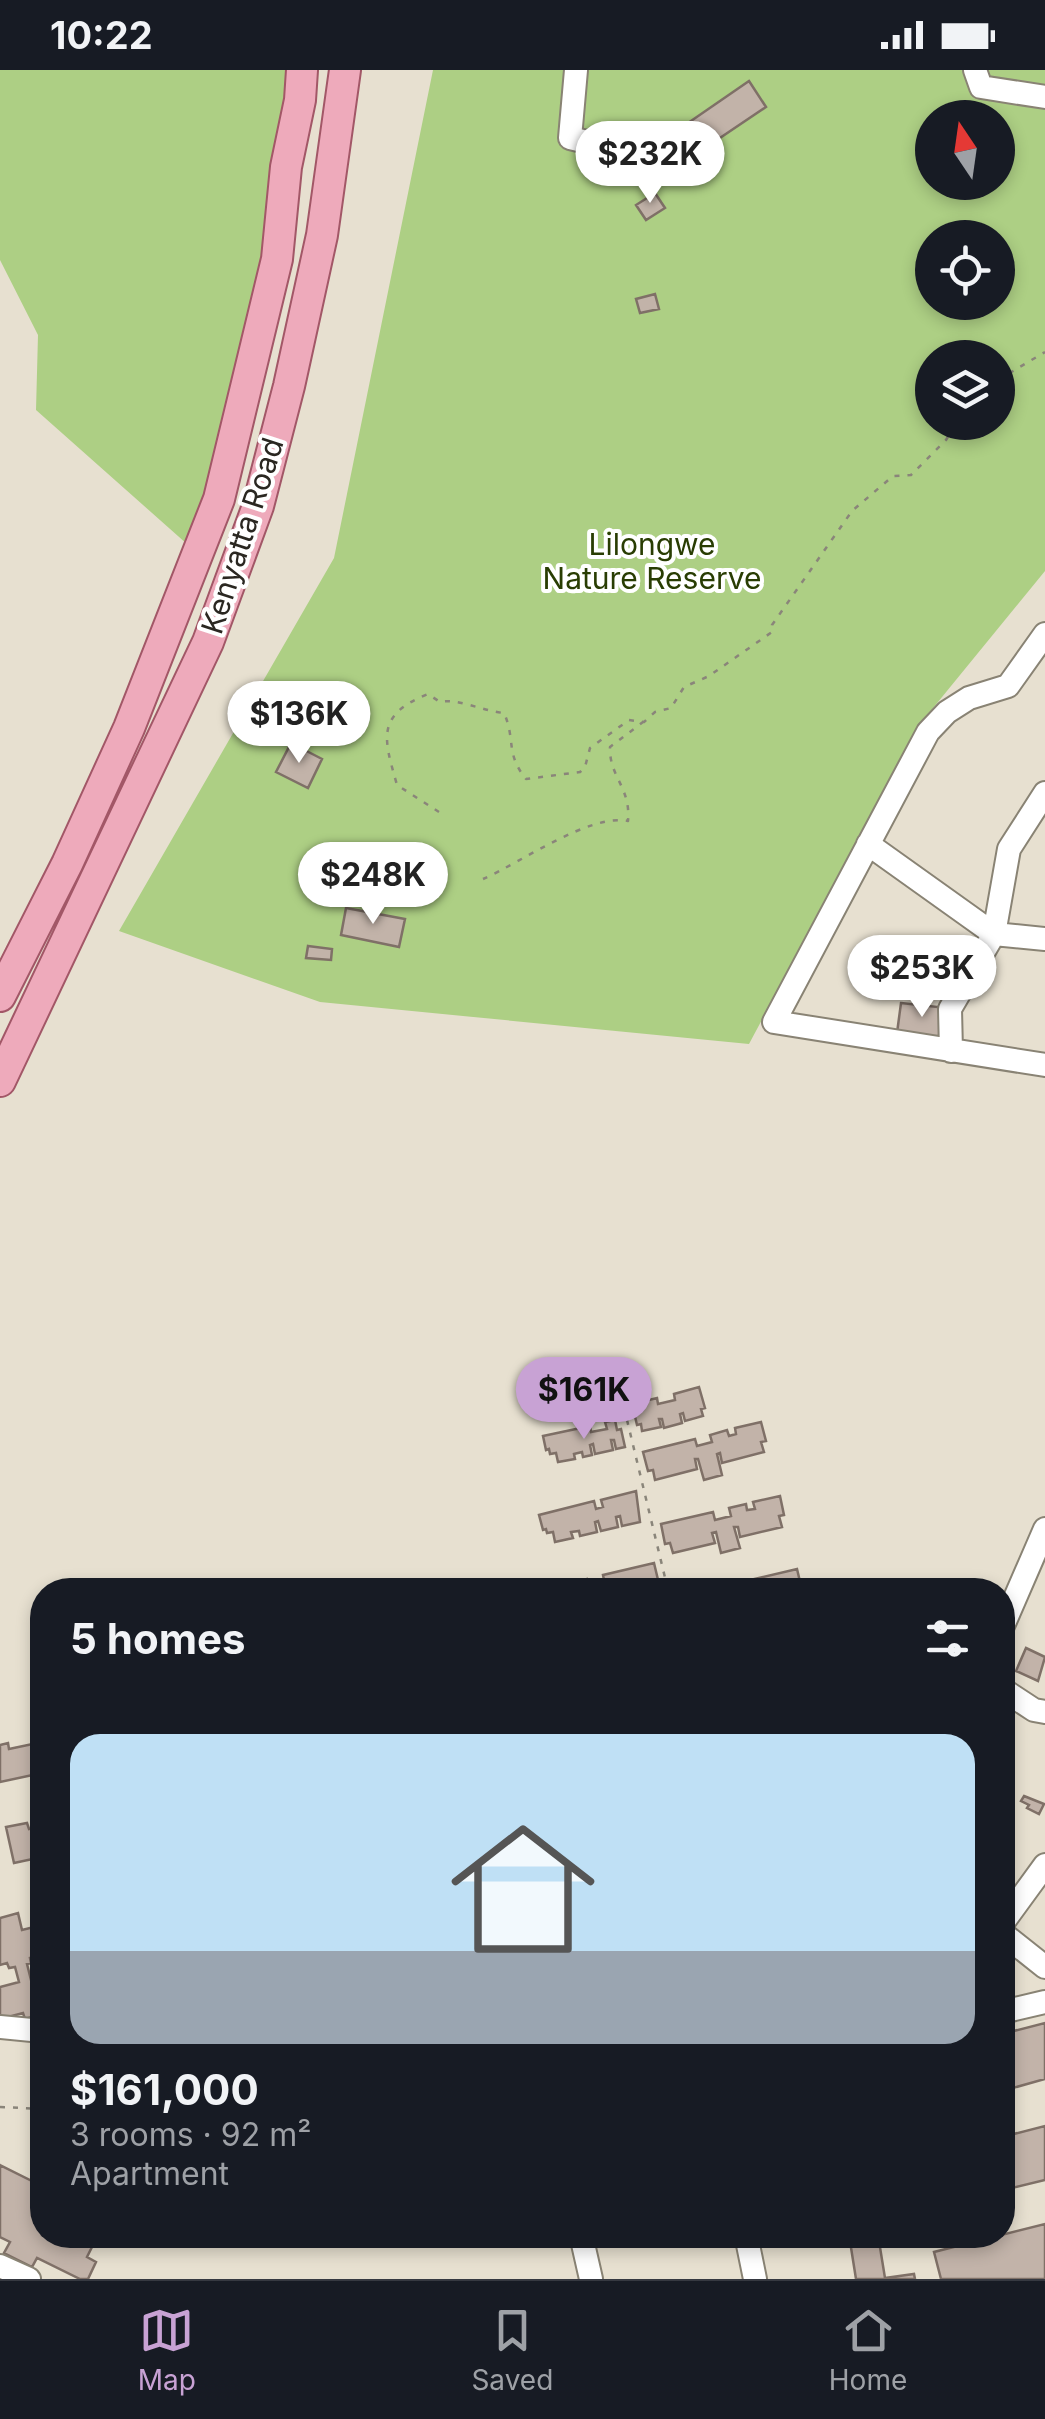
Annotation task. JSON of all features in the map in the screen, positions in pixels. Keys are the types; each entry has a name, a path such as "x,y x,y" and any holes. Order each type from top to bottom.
{"main road":[{"name":"Kenyatta Road","path":"0,996 67,864 167,636 219,500 278,259 286,168 302,70"},
{"name":"Kenyatta Road","path":"0,1081 208,642 258,506 322,235 345,70"}],"street":[{"path":"576,70 570,138 646,156 679,149"},
{"path":"975,70 981,87 1045,97"},
{"path":"1045,634 1008,686 969,698 947,712 928,732 774,1022 1045,1065"},
{"path":"951,1051 950,1009 994,934 1010,849 1045,793"},
{"path":"868,844 994,934 1045,939"},
{"path":"1015,1598 1045,1529"},
{"path":"1015,1698 1045,1712"},
{"path":"1015,1906 1045,1865"},
{"path":"1015,1943 1045,1967"},
{"path":"1015,2009 1045,2002"},
{"path":"0,2027 30,2030"},
{"path":"584,2248 591,2279"},
{"path":"749,2248 755,2279"},
{"path":"0,2266 29,2279"}],"path":[{"path":"1015,370 1045,352"},
{"path":"483,879 585,826 628,820 630,802 609,763 610,747 656,712 671,708 684,687 709,676 772,632 772,625 852,510 893,476 911,475 946,440"},
{"path":"439,812 398,785 384,738 394,717 413,700 428,694 440,702 448,700 477,710 504,712 512,761 526,779 580,772 590,748 629,720 644,722"},
{"path":"628,1420 665,1578"},
{"path":"0,2107 30,2108"}],"green space":[{"path":"0,70 314,70 205,560 36,410 38,335 0,260"},
{"name":"Lilongwe Nature Reserve","path":"433,70 1045,70 1045,571 920,724 749,1044 320,1002 119,931 334,558"}],"building":[{"path":"749,81 766,107 705,148 688,123"},
{"path":"655,193 665,208 646,220 636,205"},
{"path":"655,294 659,309 640,313 636,299"},
{"path":"291,743 322,759 308,788 276,772"},
{"path":"346,908 405,919 399,947 341,935"},
{"path":"308,946 332,949 331,960 306,958"},
{"path":"901,1003 947,1008 943,1038 897,1033"},
{"path":"699,1387 705,1408 701,1409 703,1416 685,1421 683,1413 682,1423 664,1428 659,1419 661,1427 642,1431 641,1424 637,1425 632,1404 657,1398 658,1404 675,1400 674,1394"},
{"path":"615,1420 625,1447 616,1449 611,1440 613,1450 595,1454 593,1444 592,1455 583,1457 582,1452 574,1454 575,1459 558,1462 556,1453 546,1450 543,1436 590,1426 591,1432 607,1429 605,1422"},
{"path":"761,1422 766,1441 761,1442 764,1452 722,1463 720,1453 717,1454 722,1475 704,1480 698,1459 697,1469 655,1480 653,1470 648,1471 643,1452 695,1439 697,1446 712,1442 710,1435 727,1430 729,1436 736,1434 735,1428"},
{"path":"636,1491 640,1522 622,1526 620,1516 616,1517 618,1527 601,1531 598,1521 597,1532 580,1536 579,1531 571,1532 573,1538 555,1542 553,1532 543,1530 539,1515 594,1501 596,1509 603,1507 601,1500"},
{"path":"780,1496 782,1527 740,1537 738,1527 734,1527 740,1548 721,1553 716,1532 712,1533 715,1543 673,1553 670,1543 665,1544 661,1524 713,1512 715,1520 731,1516 729,1508 746,1504 747,1510 755,1509 753,1502"},
{"path":"654,1563 658,1578 604,1578 603,1575"},
{"path":"797,1569 799,1578 759,1578"},
{"path":"1026,1648 1045,1657 1038,1681 1016,1671"},
{"path":"8,1743 9,1749 30,1745 30,1776 0,1782 0,1745"},
{"path":"1024,1796 1044,1804 1039,1814 1021,1801"},
{"path":"27,1823 30,1860 14,1863 6,1827"},
{"path":"18,1913 22,1930 30,1928 30,2018 25,2019 23,2013 0,2019 0,1987 19,1982 15,1967 0,1965 0,1918"},
{"path":"1045,2023 1045,2079 1015,2087 1015,2031"},
{"path":"1045,2126 1045,2180 1015,2187 1015,2134"},
{"path":"0,2165 30,2180 30,2248 92,2248 87,2257 96,2262 88,2279 80,2279 37,2258 32,2267 4,2253 10,2242 0,2237"},
{"path":"1045,2224 1045,2279 941,2279 934,2252 950,2248 1015,2248 1015,2232"},
{"path":"851,2248 880,2248 885,2278 914,2274 915,2279 856,2279"}]}
